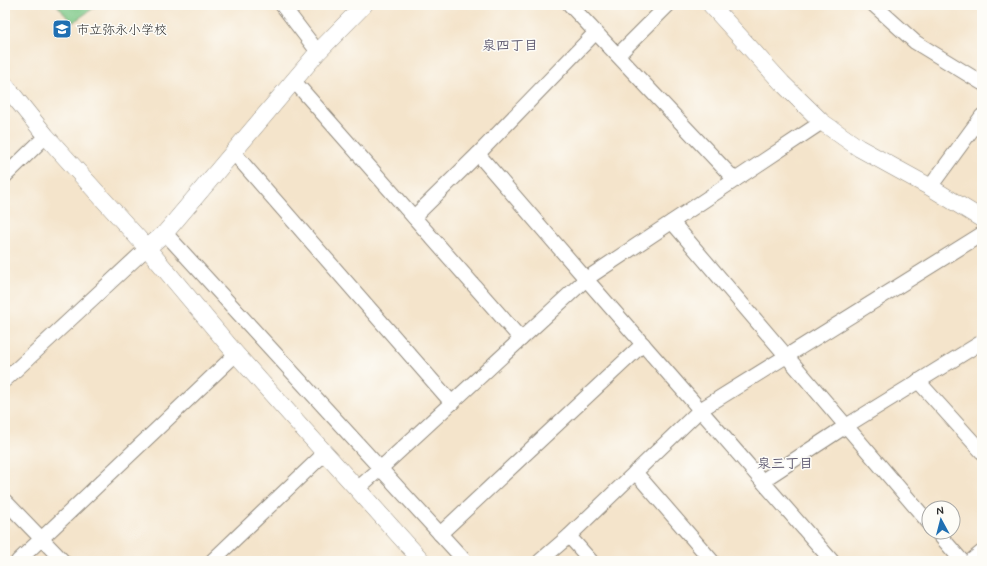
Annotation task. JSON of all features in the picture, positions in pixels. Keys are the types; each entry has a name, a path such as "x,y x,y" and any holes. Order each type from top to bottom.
{"street":[{"path":"282,5 318,52"},
{"path":"5,380 165,232 318,52 364,5"},
{"path":"570,5 735,180"},
{"path":"618,55 668,5"},
{"path":"874,5 915,42 982,83"},
{"path":"715,6 782,83 822,122 859,148 930,187 982,219"},
{"path":"414,217 596,33"},
{"path":"294,81 521,339"},
{"path":"5,85 46,136 146,248 236,354 422,561"},
{"path":"930,187 982,116"},
{"path":"357,489 586,279 822,122"},
{"path":"5,176 46,136"},
{"path":"233,152 452,403"},
{"path":"478,154 832,561"},
{"path":"672,222 921,514"},
{"path":"165,232 465,561"},
{"path":"540,561 569,536 700,410 982,234"},
{"path":"762,481 846,426 982,342"},
{"path":"440,534 642,344"},
{"path":"18,561 236,354"},
{"path":"918,382 981,450"},
{"path":"212,561 325,453"},
{"path":"635,472 712,561"},
{"path":"5,501 63,561"},
{"path":"569,536 591,561"},
{"path":"944,540 962,561"},
{"path":"971,561 982,552"}],"green space":[{"path":"57,5 98,5 72,23"}],"place":[{"name":"市立弥永小学校","path":"62,29"}],"district":[{"name":"泉四丁目","path":"510,45"},
{"name":"泉三丁目","path":"785,463"}]}
